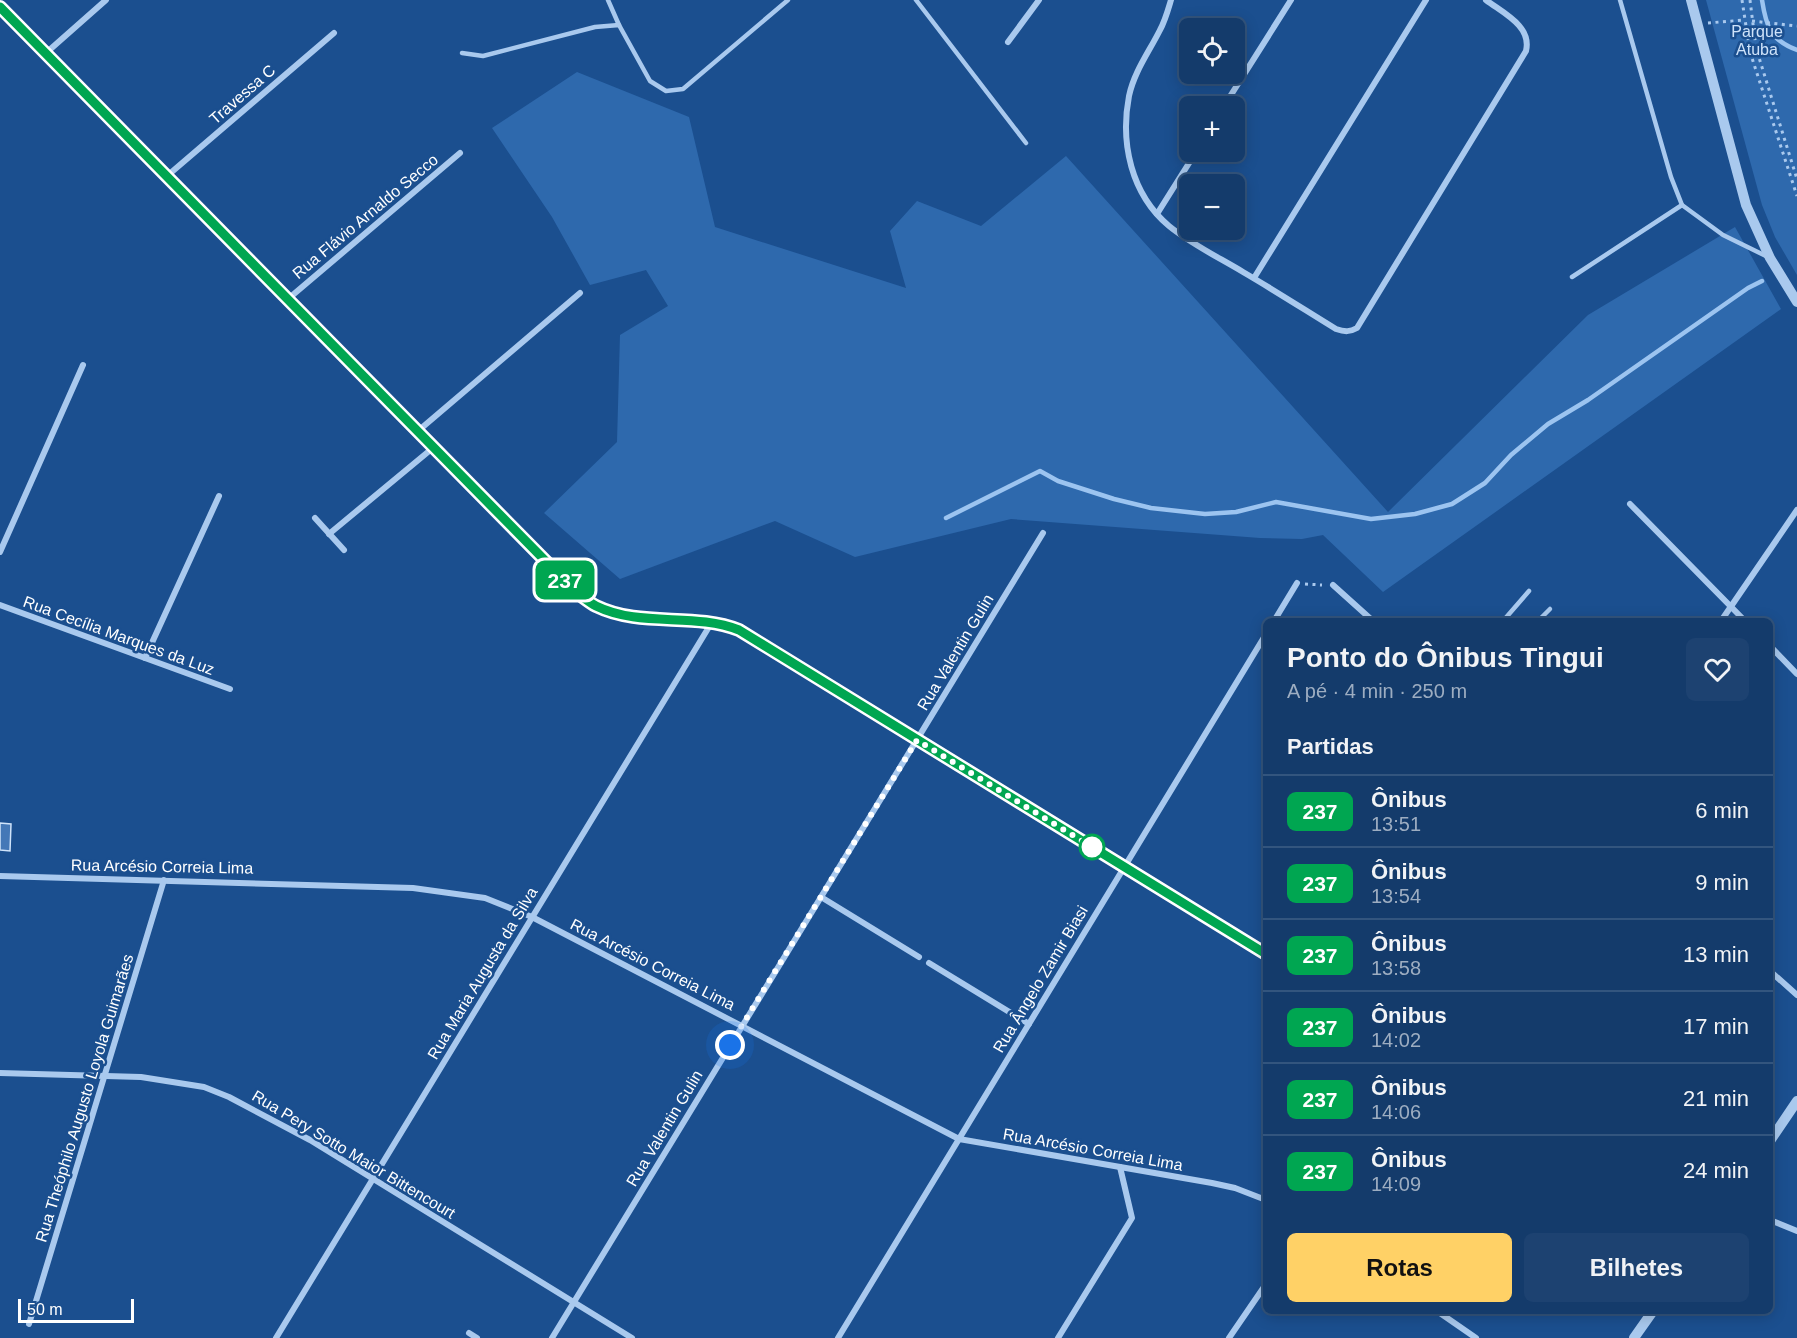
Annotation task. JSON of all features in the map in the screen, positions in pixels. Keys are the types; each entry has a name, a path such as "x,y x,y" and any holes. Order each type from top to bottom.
{"street":[{"path":"46,52 106,0"},
{"path":"1008,42 1039,0"},
{"path":"1171,0 1162,28 1135,76 1129,94 1126,144 1132,171 1142,192 1157,214 1185,237 1336,329 1351,332 1358,328 1526,51 1527,36 1522,27 1486,0"},
{"path":"1230,96 1291,0"},
{"path":"1254,278 1426,0"},
{"path":"1691,0 1746,205 1770,258 1797,302"},
{"path":"0,6 577,593 596,606 617,613 712,622 739,630 1263,952"},
{"name":"Travessa C","path":"167,176 334,33"},
{"name":"Rua Flávio Arnaldo Secco","path":"288,299 460,153"},
{"path":"1157,214 1190,162"},
{"path":"418,431 580,292"},
{"path":"0,552 83,365"},
{"path":"329,534 434,447"},
{"path":"145,658 219,496"},
{"path":"1630,504 1742,618"},
{"path":"1723,618 1797,510"},
{"path":"315,518 344,550"},
{"name":"Rua Valentin Gulin","path":"552,1338 1043,533"},
{"path":"1276,618 1297,583"},
{"path":"1332,585 1370,618"},
{"name":"Rua Cecília Marques da Luz","path":"0,605 230,689"},
{"name":"Rua Maria Augusta da Silva","path":"276,1338 712,622"},
{"name":"Rua Ângelo Zamir Biasi","path":"838,1338 1263,639"},
{"path":"1773,649 1797,674"},
{"name":"Rua Arcésio Correia Lima","path":"0,876 413,888 485,898 532,917 958,1139 1212,1183 1235,1188 1263,1199"},
{"name":"Rua Theóphilo Augusto Loyola Guimarães","path":"29,1324 164,880"},
{"path":"821,897 919,957"},
{"path":"929,963 1029,1024"},
{"path":"1773,974 1797,995"},
{"name":"Rua Pery Sotto Maior Bittencourt","path":"0,1073 105,1075 175,1081 204,1087 229,1096 278,1121 373,1178 632,1338"},
{"path":"1773,1137 1797,1101"},
{"path":"1058,1338 1132,1218 1120,1167"},
{"path":"1773,1221 1797,1231"},
{"path":"1229,1338 1263,1288"},
{"path":"1441,1314 1476,1338"},
{"path":"1634,1338 1651,1314"},
{"path":"469,1333 477,1338"}],"lane":[{"path":"608,0 650,81 666,91 683,89 788,0"},
{"path":"916,0 1026,143"},
{"path":"1620,0 1671,177 1682,205 1723,235 1770,258"},
{"path":"462,53 483,56 595,27 619,25"},
{"path":"1572,277 1682,205"},
{"path":"1506,618 1529,591"},
{"path":"1541,618 1550,609"}],"path":[{"path":"1742,0 1750,52 1797,196"},
{"path":"1749,0 1756,48 1797,178"},
{"path":"1697,24 1744,20"},
{"path":"1752,21 1797,26"},
{"path":"1297,583 1332,585"}],"green space":[{"name":"Parque Atuba","path":"1706,0 1797,0 1797,275 1775,237 1762,205"},
{"path":"577,72 689,117 715,227 906,288 890,231 917,201 981,226 1066,156 1388,512 1588,315 1735,227 1781,309 1383,592 1323,535 1302,539 1260,538 1011,519 855,557 775,521 620,579 544,513 617,442 620,335 668,306 646,270 590,285 552,217 492,128"}],"building":[{"path":"0,823 11,824 10,851 0,850"}],"waterway":[{"path":"1762,0 1765,17 1775,37 1797,50"},
{"path":"946,518 1040,471 1058,481 1114,499 1151,508 1205,514 1236,512 1276,502 1371,519 1415,514 1452,504 1485,483 1511,455 1548,424 1588,400 1748,288 1762,281"}],"bus line":[{"name":"237","path":"0,7 577,593 596,606 617,613 712,622 739,630 1263,952"}],"route":[{"path":"730,1045 917,740 1092,847"}]}
